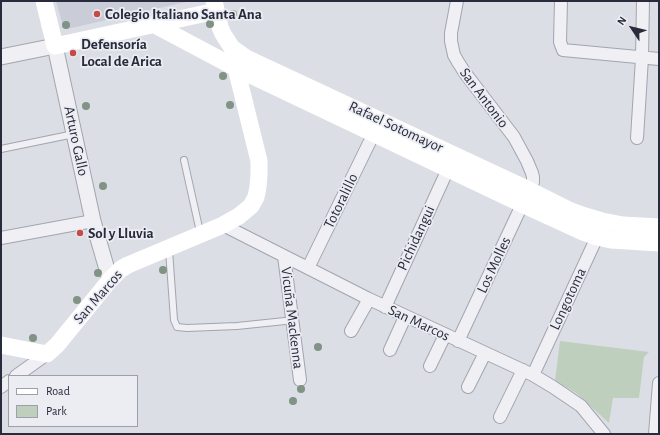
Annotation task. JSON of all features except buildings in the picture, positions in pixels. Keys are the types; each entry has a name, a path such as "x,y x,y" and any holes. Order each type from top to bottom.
{"main road":[{"name":"Arturo Gallo","path":"44,1 55,46"},
{"name":"Rafael Sotomayor","path":"55,46 155,25 215,6 220,27 227,41 239,53 526,197 568,225 597,238 659,244"},
{"name":"Rafael Sotomayor","path":"155,25 236,68 448,169 526,197 602,221 623,225 659,227"},
{"path":"236,68 238,64 244,60 247,59 254,61"},
{"name":"San Marcos","path":"47,354 58,345 110,280 121,269 223,225 239,216 251,206 256,196 259,181 259,161 236,68"},
{"path":"1,345 47,354"}],"street":[{"name":"San Antonio","path":"457,1 451,33 454,55 519,146 532,173 532,182 526,197"},
{"path":"561,1 560,42 563,50 659,59"},
{"path":"637,138 642,58 643,1"},
{"name":"Rafael Sotomayor","path":"1,57 55,46"},
{"name":"Arturo Gallo","path":"55,46 94,221 110,280"},
{"name":"Totoralillo","path":"308,268 374,133"},
{"name":"Pichidangui","path":"385,307 448,169"},
{"name":"Los Molles","path":"458,341 526,197"},
{"path":"1,238 94,221"},
{"name":"Longotoma","path":"500,417 528,373 597,238 602,221"},
{"name":"San Marcos","path":"223,225 385,307 528,373 553,387 580,406 604,434"},
{"name":"Vicuña Mackenna","path":"284,256 300,380"},
{"path":"351,331 369,299"},
{"path":"390,350 406,317"},
{"path":"430,366 446,335"},
{"path":"468,387 485,353"},
{"path":"17,375 47,354"},
{"path":"655,434 659,383"}],"lane":[{"path":"1,149 74,134"},
{"path":"184,160 200,234"},
{"path":"169,248 174,320 177,327 237,326 285,320"}],"shaded area":[{"name":"Colegio Italiano Santa Ana","path":"56,1 190,1 67,29 63,26"}],"green space":[{"path":"560,341 649,352 644,357 639,398 613,398 609,423 576,393 555,381"}],"place":[{"name":"Colegio Italiano Santa Ana","path":"97,14"},
{"name":"Defensoría Local de Arica","path":"73,53"},
{"name":"Sol y Lluvia","path":"80,233"}]}
